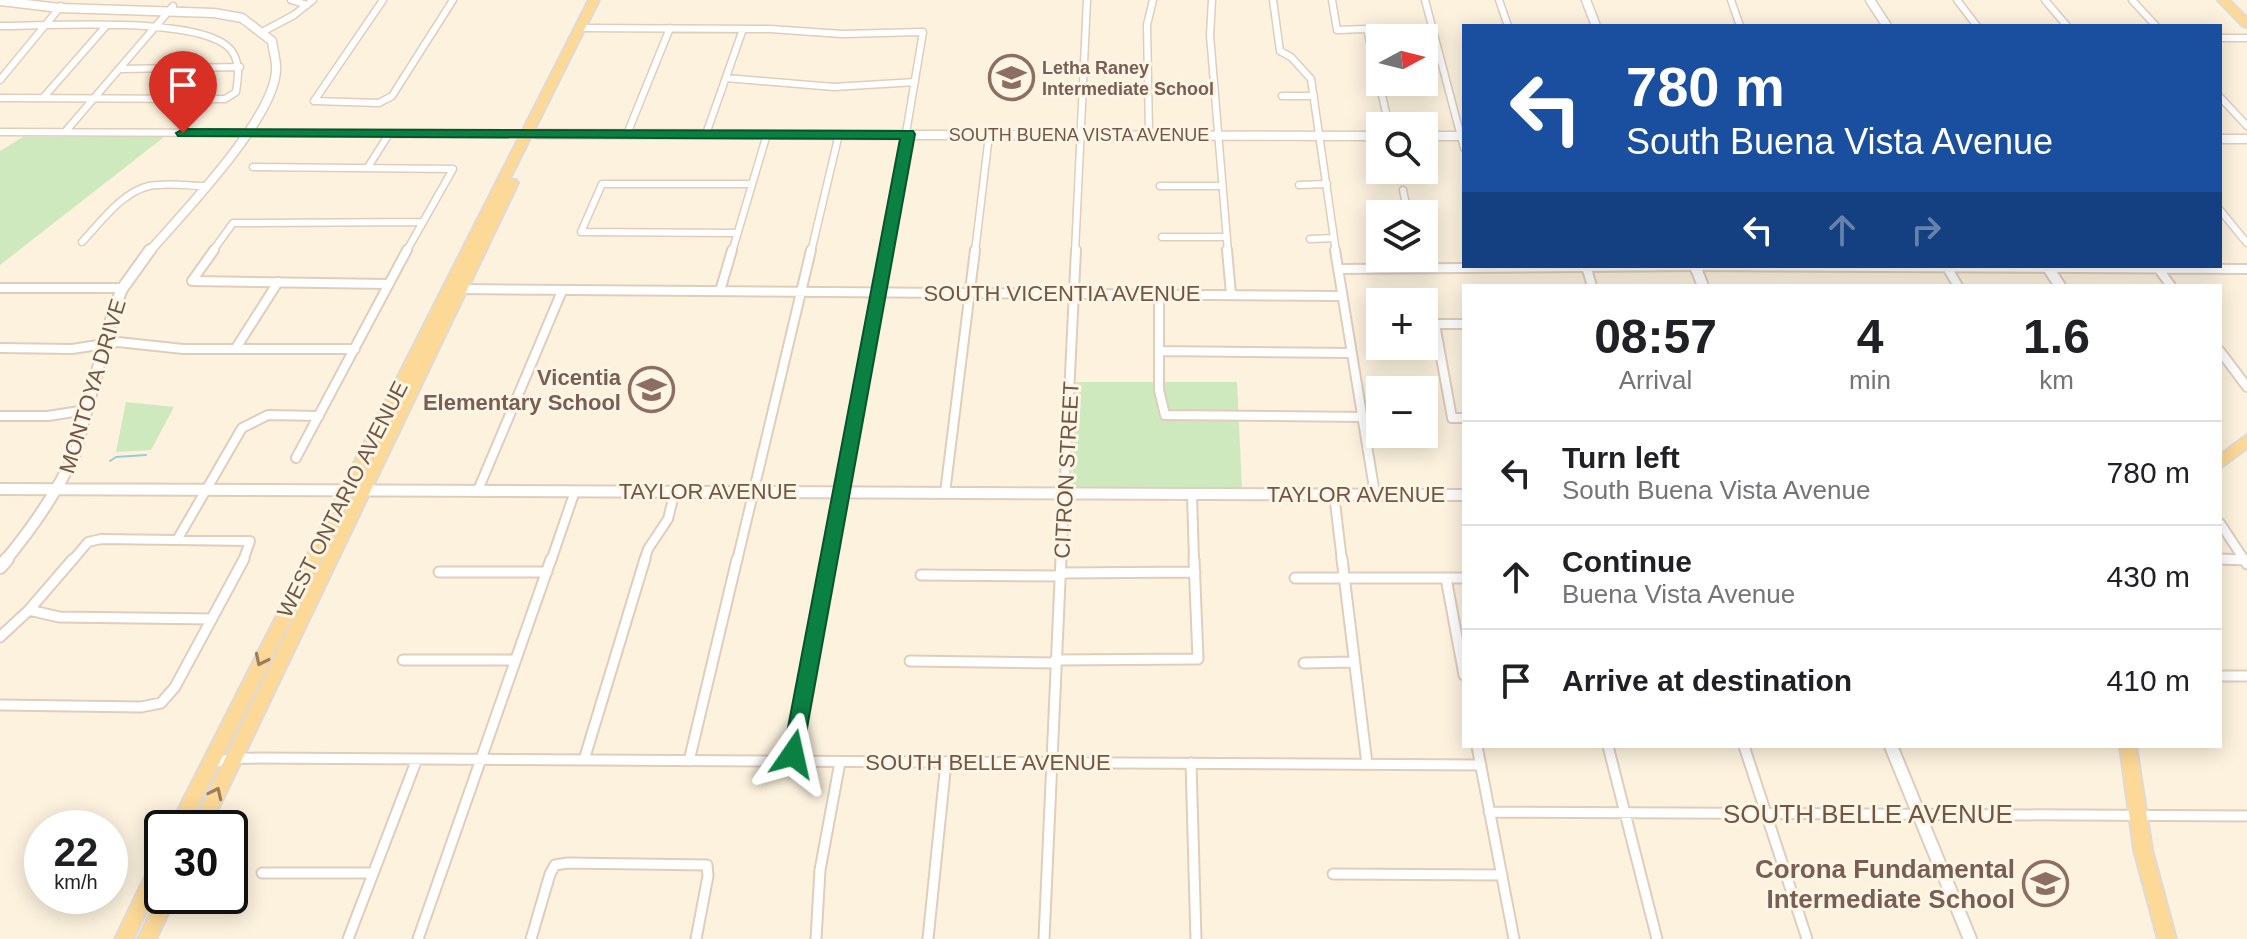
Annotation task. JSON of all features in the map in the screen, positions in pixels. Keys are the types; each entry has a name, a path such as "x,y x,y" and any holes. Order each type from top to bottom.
{"main road":[{"name":"WEST ONTARIO AVENUE","path":"585,28 594,0"},
{"name":"WEST ONTARIO AVENUE","path":"208,810 355,491 453,289 585,28 603,0"},
{"path":"2223,0 2241,12 2247,24"},
{"path":"2222,461 2247,440"},
{"name":"WEST ONTARIO AVENUE","path":"187,810 355,491"},
{"path":"2128,748 2137,815 2167,939"},
{"path":"124,939 144,897"},
{"path":"147,939 159,914"}],"street":[{"path":"291,0 307,5"},
{"path":"0,1 61,6 173,6 229,14 264,31 313,0"},
{"path":"383,0 314,101 385,101 392,96 453,0"},
{"name":"CITRON STREET","path":"1044,939 1087,0"},
{"path":"1149,135 1147,25 1153,0"},
{"path":"1212,0 1210,35 1231,294"},
{"path":"1273,0 1280,51 1303,68 1311,79 1342,296 1375,494"},
{"path":"1332,0 1337,30 1367,29 1386,112"},
{"path":"1425,0 1462,136 1438,136"},
{"path":"1499,0 1507,24"},
{"path":"1586,0 1595,24"},
{"path":"1731,0 1739,24"},
{"path":"1870,0 1886,24"},
{"path":"1957,0 1975,24"},
{"path":"2045,0 2065,24"},
{"path":"2132,0 2154,24"},
{"path":"0,80 61,6"},
{"path":"65,132 173,6"},
{"path":"0,26 156,26 192,30 212,37 230,49 240,67 239,82 232,96 225,99 0,98"},
{"path":"43,98 106,26"},
{"path":"585,28 743,29 815,34 923,32 880,292 792,761"},
{"path":"627,134 670,28"},
{"path":"706,134 743,29"},
{"name":"MONTOYA DRIVE","path":"0,567 59,489 75,453 123,288 143,256 206,186 271,96 279,69 279,55 264,31"},
{"path":"2222,38 2247,38"},
{"path":"120,69 240,67"},
{"path":"726,78 834,87 915,82"},
{"path":"1282,96 1314,96"},
{"path":"2222,99 2247,126"},
{"path":"0,132 532,134"},
{"path":"368,167 389,134"},
{"name":"SOUTH BUENA VISTA AVENUE","path":"532,134 1366,136"},
{"path":"720,291 767,134"},
{"path":"689,761 839,134"},
{"path":"945,493 989,135"},
{"path":"2222,139 2247,139"},
{"path":"253,167 453,169 296,458"},
{"path":"737,233 581,232 602,184 751,184"},
{"path":"1299,185 1327,184"},
{"path":"82,242 97,225 148,186 206,186"},
{"path":"1160,186 1220,186"},
{"path":"1403,190 1405,200"},
{"path":"2222,212 2247,243"},
{"path":"388,284 192,281 233,223 423,222"},
{"path":"1162,237 1225,237"},
{"path":"1310,239 1334,238"},
{"path":"1438,268 1462,267"},
{"path":"1864,268 1998,268"},
{"path":"2162,268 2247,269"},
{"path":"1339,269 1366,269"},
{"path":"1948,269 1957,284"},
{"path":"236,348 278,282"},
{"path":"0,288 123,288"},
{"name":"SOUTH VICENTIA AVENUE","path":"453,289 1159,292 1342,296"},
{"path":"478,490 562,291"},
{"path":"1159,292 1159,390 1165,415 1363,417"},
{"path":"1462,324 1435,324 1452,418 1462,418"},
{"path":"0,348 72,349 131,342 183,349 355,349"},
{"path":"1159,351 1351,353"},
{"path":"2222,354 2247,387"},
{"path":"0,416 48,416 86,410"},
{"path":"177,540 242,428 251,419 263,415 319,416"},
{"name":"TAYLOR AVENUE","path":"0,489 1462,495"},
{"path":"418,939 575,491"},
{"path":"584,760 648,549 668,519 675,491"},
{"path":"910,661 1198,659 1192,494"},
{"path":"1334,494 1367,764"},
{"path":"2222,526 2246,561"},
{"path":"0,637 29,610 88,542 250,541 248,551 175,687 161,703 141,707 0,705"},
{"path":"2222,559 2246,561"},
{"path":"439,572 547,572"},
{"path":"921,575 1195,572"},
{"path":"1295,578 1462,578"},
{"path":"1446,578 1462,664"},
{"path":"29,610 59,617 212,619"},
{"path":"403,660 516,660"},
{"path":"1304,663 1354,662"},
{"path":"2222,676 2247,676"},
{"path":"1477,748 1514,939"},
{"path":"1609,748 1657,939"},
{"path":"1745,748 1807,939"},
{"path":"1892,748 1970,939"},
{"name":"SOUTH BELLE AVENUE","path":"209,764 233,758 1481,765"},
{"path":"348,939 417,759"},
{"path":"816,939 820,870 840,762"},
{"path":"928,939 946,762"},
{"path":"1191,763 1196,939"},
{"name":"SOUTH BELLE AVENUE","path":"1489,812 2247,816"},
{"path":"531,939 550,874 555,865 568,863 707,865 708,876 696,939"},
{"path":"262,873 373,873"},
{"path":"1333,874 1502,875"}],"green space":[{"path":"23,137 164,137 0,265 0,151"},
{"path":"1076,382 1237,382 1242,489 1076,488 1072,485"},
{"path":"126,402 174,407 151,450 116,452"}],"waterway":[{"path":"110,461 116,457 146,455"}],"place":[{"name":"Letha Raney Intermediate School","path":"1011,78"},
{"name":"Vicentia Elementary School","path":"652,390"},
{"name":"Corona Fundamental Intermediate School","path":"2046,884"}],"route":[{"path":"183,133 908,134 793,754"}]}
